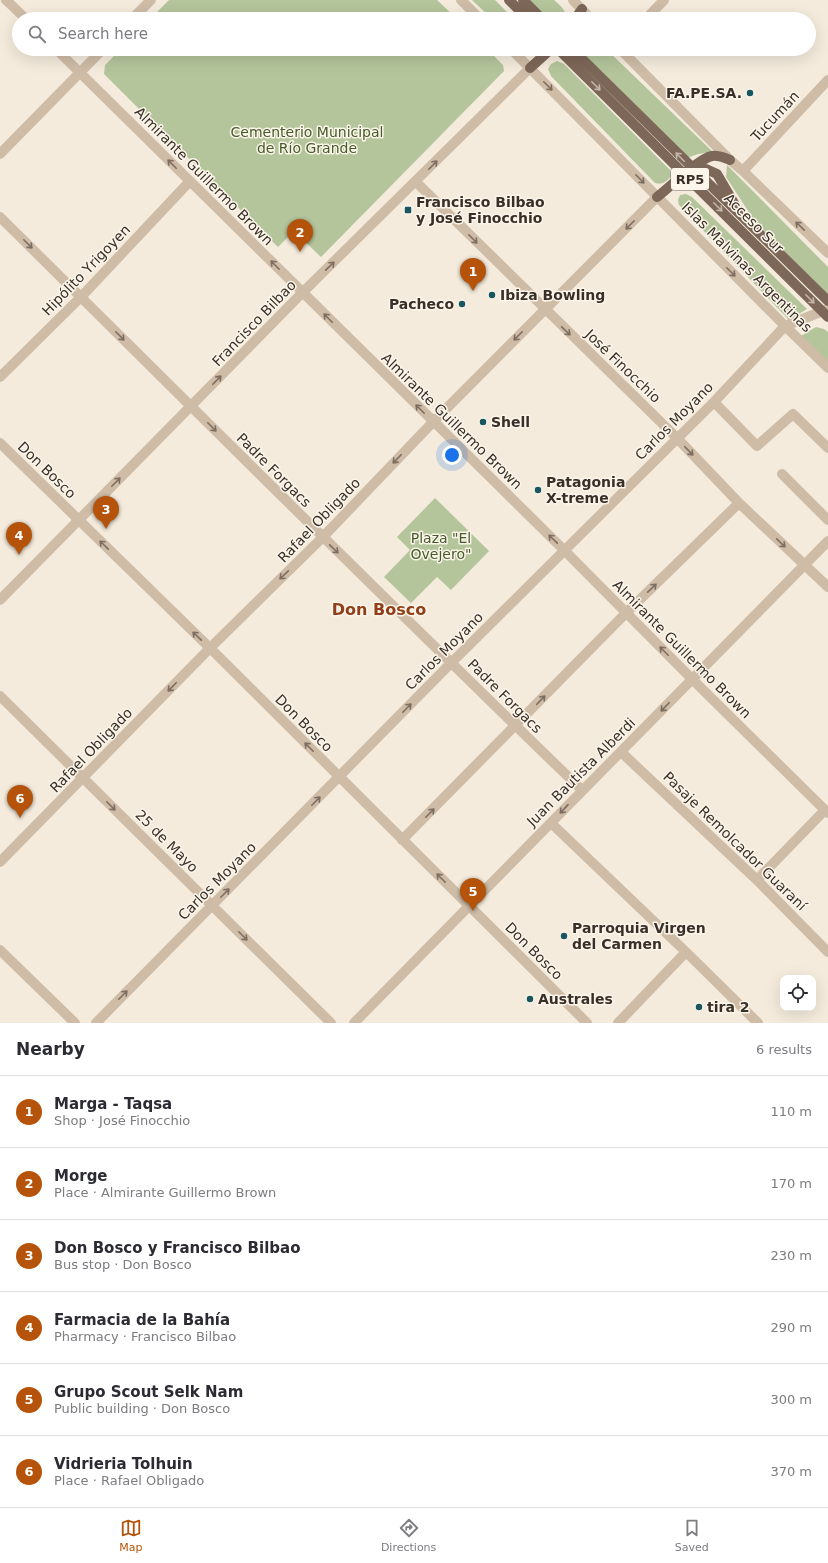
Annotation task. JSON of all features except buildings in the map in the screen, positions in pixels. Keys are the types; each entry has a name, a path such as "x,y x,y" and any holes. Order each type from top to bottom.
{"main road":[{"path":"509,0 521,12"},
{"path":"523,0 535,12"},
{"path":"530,68 543,56"},
{"name":"Acceso Sur","path":"565,56 688,171 741,217 828,301"},
{"name":"Acceso Sur","path":"579,56 688,171 826,312"},
{"path":"657,197 701,161 712,156 730,160"}],"street":[{"path":"6,0 19,12"},
{"path":"139,12 151,0"},
{"path":"461,0 473,12"},
{"path":"573,0 585,12"},
{"path":"653,12 664,0"},
{"name":"Almirante Guillermo Brown","path":"63,56 564,550 827,812"},
{"path":"0,154 96,56"},
{"name":"Islas Malvinas Argentinas","path":"518,56 784,326 828,368"},
{"path":"627,56 730,160 828,253"},
{"name":"Francisco Bilbao","path":"0,600 302,293 530,68"},
{"name":"Tucumán","path":"743,171 828,80"},
{"name":"Hipólito Yrigoyen","path":"0,377 81,297 190,181"},
{"name":"José Finocchio","path":"416,182 544,310 677,438 739,503 828,587"},
{"name":"Rafael Obligado","path":"0,862 210,648 322,538 433,422 657,197"},
{"name":"Padre Forgacs","path":"0,217 192,406 322,538 582,790"},
{"name":"Carlos Moyano","path":"96,1023 564,550 714,402 784,326 826,312"},
{"path":"714,402 757,446 793,414 828,448"},
{"name":"Don Bosco","path":"0,443 210,648 587,1023"},
{"path":"782,474 828,520"},
{"path":"402,840 626,613 739,503"},
{"name":"Juan Bautista Alberdi","path":"354,1023 828,541"},
{"name":"25 de Mayo","path":"0,696 331,1023"},
{"name":"Pasaje Remolcador Guaraní","path":"621,752 757,880 828,952"},
{"path":"757,880 827,812"},
{"path":"551,823 758,1023"},
{"path":"0,950 75,1023"},
{"path":"618,1023 686,952"}],"green space":[{"path":"169,0 437,0 450,12 157,12"},
{"path":"472,0 495,0 507,12 485,12"},
{"path":"529,0 554,0 561,6 564,12 541,12"},
{"name":"Cementerio Municipal de Río Grande","path":"114,56 494,56 503,65 504,71 321,257 294,231 278,247 104,74 105,65"},
{"path":"585,56 613,56 713,152 698,154 687,158"},
{"path":"557,61 564,64 670,170 671,176 668,180 658,184 655,183 551,76 548,69 551,64"},
{"path":"727,165 828,267 828,295 754,220 726,177"},
{"path":"686,194 692,197 807,309 789,320 679,205 678,200 680,195"},
{"path":"816,327 824,329 828,332 828,362 801,336"},
{"name":"Plaza \"El Ovejero\"","path":"435,498 489,551 451,590 437,577 411,603 384,577 410,550 397,537"}],"place":[{"name":"FA.PE.SA.","path":"750,93"},
{"name":"Francisco Bilbao y José Finocchio","path":"408,210"},
{"name":"Morge","path":"300,252"},
{"name":"Marga - Taqsa","path":"473,291"},
{"name":"Ibiza Bowling","path":"492,295"},
{"name":"Pacheco","path":"462,304"},
{"name":"Shell","path":"483,422"},
{"name":"Patagonia X-treme","path":"538,490"},
{"name":"Don Bosco y Francisco Bilbao","path":"106,529"},
{"name":"Farmacia de la Bahía","path":"19,555"},
{"name":"Vidrieria Tolhuin","path":"20,818"},
{"name":"Grupo Scout Selk Nam","path":"473,911"},
{"name":"Parroquia Virgen del Carmen","path":"564,936"},
{"name":"Australes","path":"530,999"},
{"name":"tira 2","path":"699,1007"}],"district":[{"name":"Don Bosco","path":"379,609"}]}
